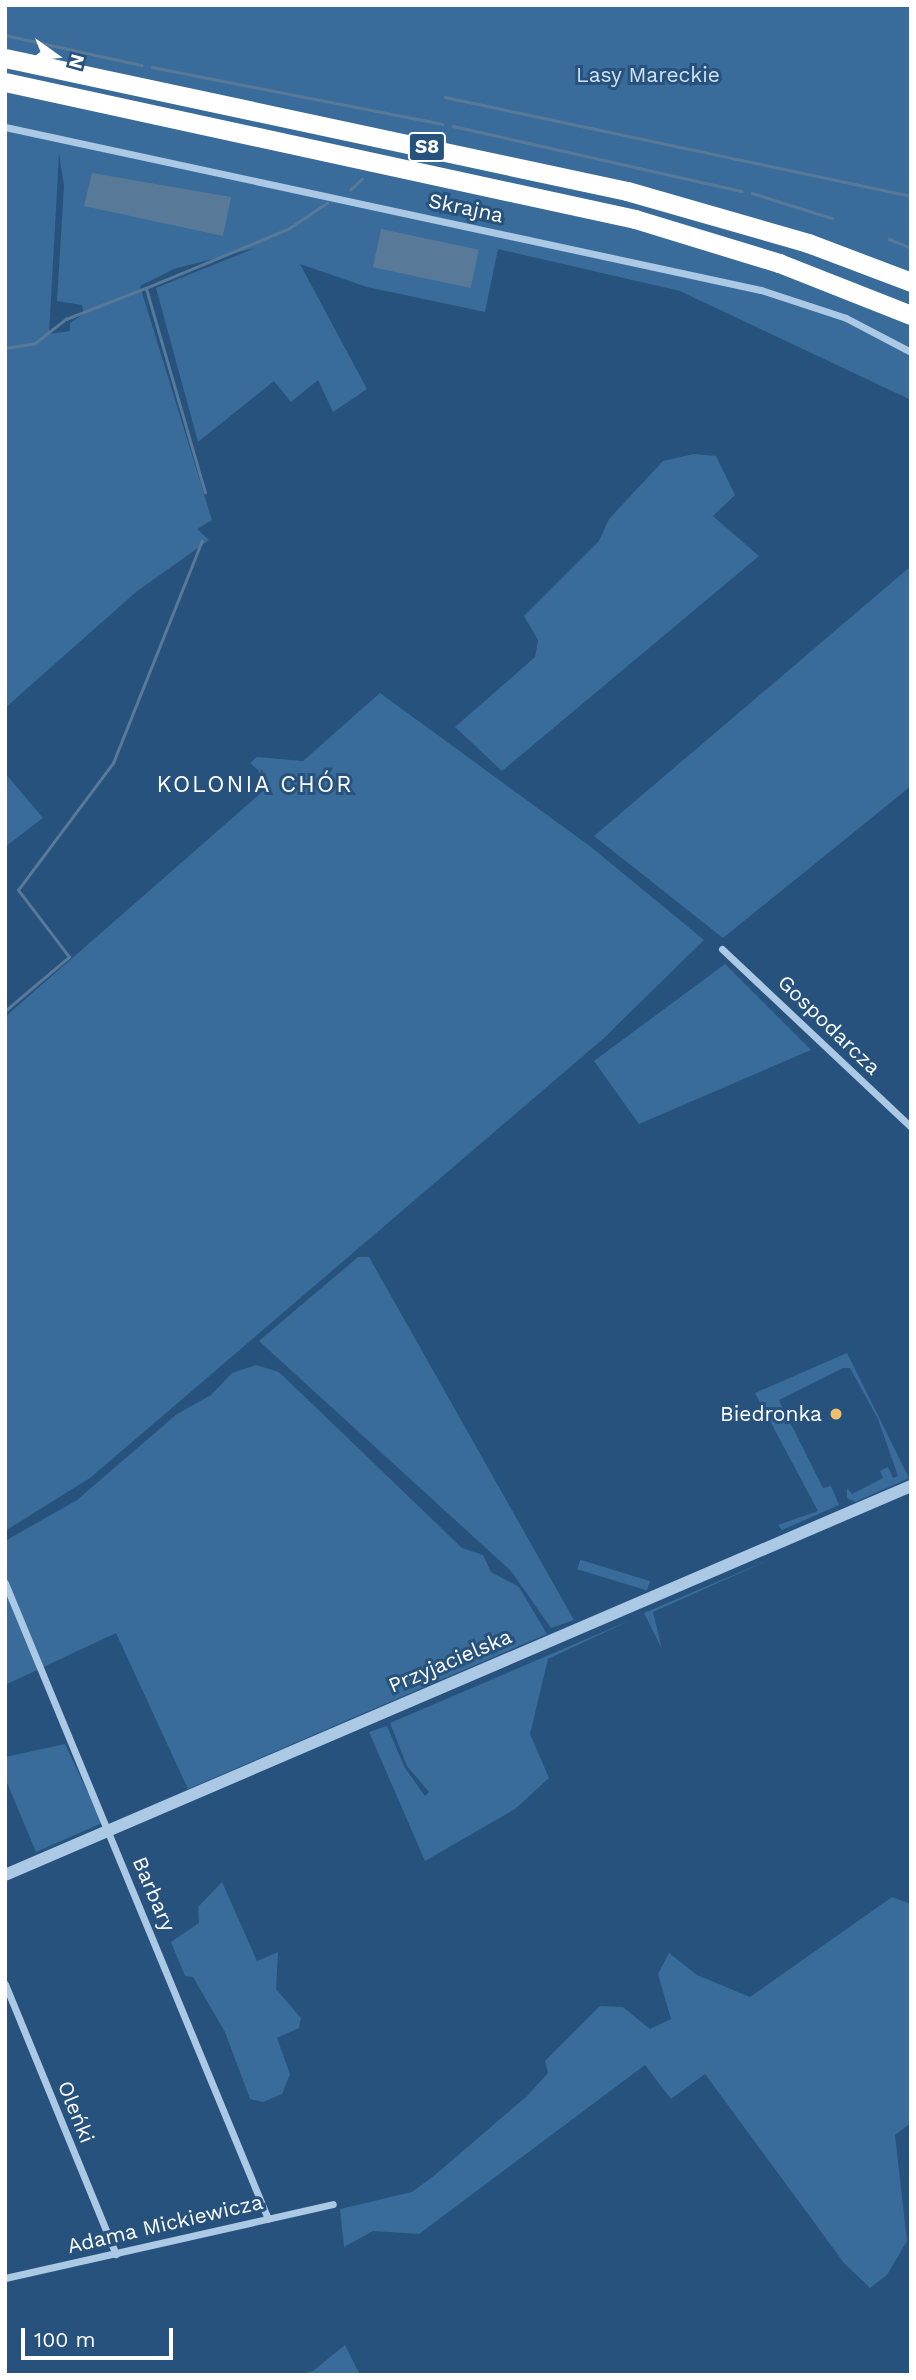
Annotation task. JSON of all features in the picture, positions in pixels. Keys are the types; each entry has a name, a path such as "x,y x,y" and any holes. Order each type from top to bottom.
{"highway":[{"name":"S8","path":"5,58 589,182 844,256 911,282"},
{"name":"S8","path":"5,82 540,196 718,243 833,282 911,315"}],"street":[{"name":"Skrajna","path":"5,127 761,290 846,318 911,352"},
{"name":"Gospodarcza","path":"722,949 911,1127"},
{"name":"Przyjacielska","path":"5,1875 911,1486"},
{"name":"Barbary","path":"5,1583 268,2219"},
{"name":"Oleńki","path":"5,1984 116,2254"},
{"name":"Adama Mickiewicza","path":"5,2278 333,2204"}],"green space":[{"name":"Lasy Mareckie","path":"5,5 911,5 911,400 680,291 498,249 485,312 367,287 300,264 367,389 333,412 318,380 291,402 274,381 198,442 156,288 255,248 174,269 140,286 212,520 197,529 209,540 136,592 5,708","holes":["59,154 64,186 57,301 82,305 84,314 70,323 70,331 49,334"]},
{"path":"694,454 716,456 735,495 713,516 759,556 502,771 455,727 535,657 538,640 524,616 599,541 609,519 663,461"},
{"path":"911,566 911,786 723,938 594,836"},
{"path":"380,693 591,847 704,940 604,1038 90,1478 5,1531 5,1017 263,791 259,771 250,763 257,757 303,761"},
{"path":"5,773 43,818 5,847"},
{"path":"725,964 811,1050 639,1124 594,1061"},
{"path":"358,1257 369,1257 574,1620 551,1628 511,1571 259,1341"},
{"path":"847,1353 909,1478 855,1502 847,1498 847,1488 852,1494 862,1489 883,1478 880,1471 888,1467 893,1478 898,1476 878,1419 850,1368 843,1368 779,1400 823,1488 831,1486 839,1505 782,1530 778,1525 818,1511 755,1393"},
{"path":"256,1365 279,1372 462,1548 483,1555 491,1572 519,1587 547,1634 188,1789 116,1633 5,1685 5,1541 77,1500 177,1414 211,1395 232,1373"},
{"path":"771,1559 653,1612 662,1649 644,1613"},
{"path":"580,1560 650,1581 647,1591 577,1569"},
{"path":"633,1619 548,1659 530,1734 549,1778 515,1809 425,1861 369,1732 387,1726 405,1768 425,1796 429,1792 407,1766 390,1723"},
{"path":"65,1744 102,1823 36,1852 5,1778 5,1757"},
{"path":"222,1882 257,1961 278,1952 276,1989 301,2018 299,2028 277,2038 290,2074 282,2094 263,2102 250,2099 225,2032 193,1977 185,1976 171,1942 199,1923 198,1907"},
{"path":"892,1897 911,1904 911,2123 895,2135 907,2241 887,2275 870,2288 844,2263 705,2074 671,2099 645,2065 419,2234 373,2231 344,2247 340,2209 412,2192 435,2175 527,2096 548,2073 545,2061 600,2006 623,2007 650,2029 671,2019 658,1974 669,1953 697,1975 750,1997"},
{"path":"345,2345 360,2375 297,2375 313,2371"}],"shaded area":[{"path":"92,173 231,197 223,236 84,206"},
{"path":"381,229 479,250 471,288 373,267"}],"waterway":[{"path":"5,35 142,65"},
{"path":"152,67 442,124"},
{"path":"445,97 911,196"},
{"path":"453,126 742,191"},
{"path":"350,190 362,179"},
{"path":"752,193 832,218"},
{"path":"205,493 146,288 288,229 327,203"},
{"path":"889,239 911,248"},
{"path":"5,348 35,343 66,319 145,288"},
{"path":"5,1011 69,957 18,890 113,763 202,541"}],"place":[{"name":"Biedronka","path":"836,1414"}],"district":[{"name":"KOLONIA CHÓR","path":"255,785"}]}
